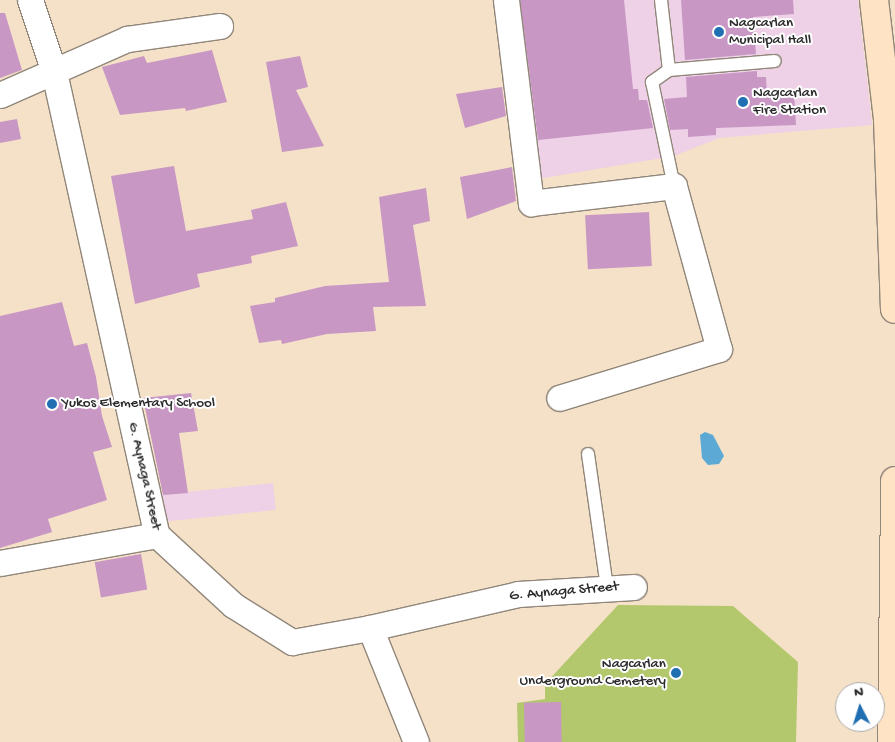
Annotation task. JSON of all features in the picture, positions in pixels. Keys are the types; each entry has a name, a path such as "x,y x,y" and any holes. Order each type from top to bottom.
{"main road":[{"path":"874,0 888,119 895,309"},
{"path":"892,742 895,481"}],"street":[{"name":"G. Aynaga Street","path":"30,0 54,72 157,535 233,605 292,642 370,628 518,594 634,587"},
{"path":"506,0 531,203 674,186 719,349 559,398"},
{"path":"0,95 128,39 220,26"},
{"path":"0,562 157,535"},
{"path":"370,628 416,742"}],"lane":[{"path":"661,0 669,70"},
{"path":"674,186 652,82 669,70 776,61"},
{"path":"588,454 607,588"}],"shaded area":[{"path":"518,0 858,0 872,125 719,138 674,156 538,179"},
{"path":"273,483 276,510 156,522 154,496"}],"green space":[{"name":"Nagcarlan Underground Cemetery","path":"618,605 733,606 798,662 796,742 518,742 517,703 545,699 545,684"}],"water":[{"path":"705,432 713,435 724,456 719,464 708,465 702,458 700,435"}],"building":[{"path":"520,0 624,0 633,89 638,89 639,100 647,100 653,128 538,140"},
{"name":"Nagcarlan Municipal Hall","path":"681,0 793,0 794,14 753,17 756,54 685,60"},
{"path":"0,13 5,13 22,70 0,78"},
{"path":"212,50 227,102 186,111 185,108 120,115 102,67 144,56 147,63"},
{"path":"300,56 308,87 296,90 324,146 282,152 266,62"},
{"path":"757,71 757,77 766,77 767,95 794,93 796,125 716,128 716,135 688,137 688,129 670,130 664,99 687,97 686,77"},
{"path":"502,87 506,116 465,128 456,94"},
{"path":"17,119 21,139 0,143 0,122"},
{"path":"174,166 186,231 253,219 251,210 286,202 298,246 251,256 252,263 197,274 200,287 135,304 111,176"},
{"path":"512,167 516,201 467,219 460,177"},
{"path":"426,188 430,221 413,225 426,306 373,307 376,331 327,334 282,344 281,340 259,343 250,306 275,302 275,298 325,286 389,282 379,197"},
{"path":"649,212 652,266 588,269 585,215"},
{"name":"Yukos Elementary School","path":"62,302 74,346 87,343 96,377 102,416 112,447 93,452 107,500 48,519 52,532 0,548 0,316"},
{"path":"191,393 198,431 179,433 188,493 163,495 143,398"},
{"path":"141,554 147,589 101,598 95,562"},
{"path":"561,702 562,742 525,742 524,703"}],"place":[{"name":"Nagcarlan Municipal Hall","path":"719,32"},
{"name":"Nagcarlan Fire Station","path":"743,102"},
{"name":"Yukos Elementary School","path":"52,404"},
{"name":"Nagcarlan Underground Cemetery","path":"676,673"}]}
